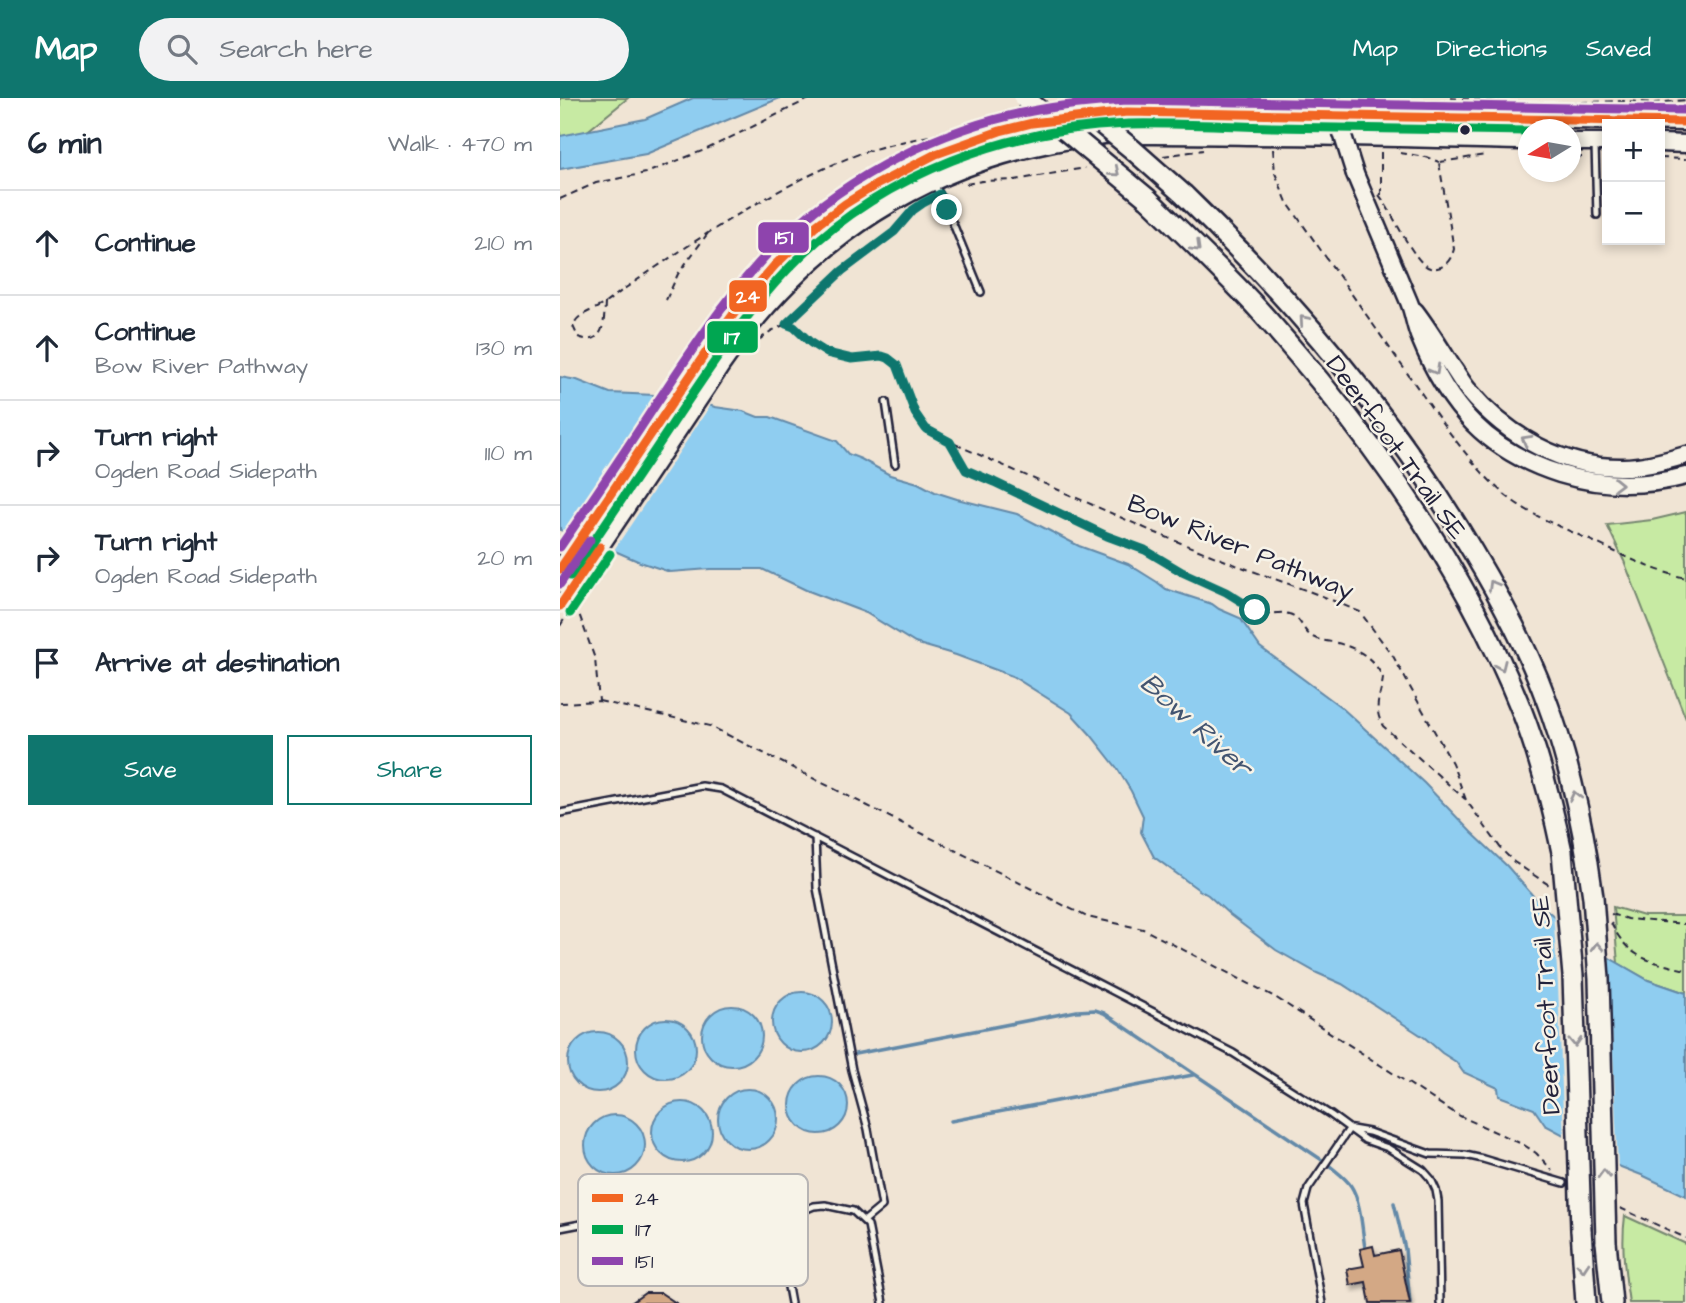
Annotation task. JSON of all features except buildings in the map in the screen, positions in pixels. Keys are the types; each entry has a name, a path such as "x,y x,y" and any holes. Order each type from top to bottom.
{"highway":[{"name":"Deerfoot Trail SE","path":"1024,98 1148,199 1247,297 1279,333 1395,480 1431,534 1488,635 1521,710 1553,811 1562,852 1573,976 1580,1230 1586,1303"},
{"name":"Deerfoot Trail SE","path":"1070,98 1184,195 1233,243 1322,341 1409,452 1461,531 1514,623 1547,700 1575,795 1588,863 1599,979 1606,1242 1612,1303"}],"street":[{"path":"1331,98 1355,174 1411,307 1418,334 1431,366 1453,401 1492,441 1534,466 1601,483 1641,484 1686,475"},
{"path":"560,569 739,305 794,245 825,219 868,190 942,152 988,135 1030,124 1068,117 1127,112 1686,122"},
{"path":"568,607 707,387 750,328 777,295 815,258 877,211 936,187 971,165 1058,141 1108,135 1518,141"},
{"path":"1581,142 1601,142"},
{"path":"1665,143 1686,144"},
{"path":"1411,307 1467,389 1491,415 1528,442 1559,456 1581,462 1620,467 1651,464 1686,455"}],"lane":[{"path":"1597,215 1601,142"},
{"path":"936,187 981,292"},
{"path":"886,402 895,464"},
{"path":"560,813 702,786 721,789 1233,1053 1331,1115 1365,1140 1388,1148 1414,1164 1431,1179 1438,1201 1440,1303"},
{"path":"816,837 817,888 852,1070 882,1206 864,1221"},
{"path":"1349,1129 1369,1132 1430,1154 1465,1155 1564,1182"},
{"path":"1322,1303 1304,1204 1308,1189 1349,1129"},
{"path":"808,1209 825,1205 853,1212 868,1225 883,1303"},
{"path":"560,1228 578,1225"}],"path":[{"path":"560,199 596,183 646,173 707,149 811,98"},
{"path":"1450,98 1537,103 1655,103 1686,100"},
{"path":"1484,100 1498,98"},
{"path":"605,303 605,320 598,336 593,339 578,337 573,326 582,314 605,303 711,230 801,180 877,148 961,129"},
{"path":"1381,149 1381,196 1418,258 1430,268 1444,265 1451,258 1454,249 1439,162 1491,154"},
{"path":"1164,156 1202,150"},
{"path":"1665,158 1686,159"},
{"path":"936,187 1015,180 1084,169"},
{"name":"Bow River Pathway","path":"936,187 894,232 842,271 786,324 794,327 811,343 835,356 852,359 876,356 888,358 897,365 915,413 926,429 950,442 1156,533 1360,612 1393,656 1452,763 1466,800 1502,850 1514,862 1552,887"},
{"path":"1375,193 1381,196"},
{"path":"667,299 678,274 711,230"},
{"path":"950,442 966,470 1107,536 1145,550 1262,614 1293,615 1310,636 1360,651 1374,663 1383,678 1378,706 1379,719 1383,726 1466,800"},
{"path":"1624,556 1686,578"},
{"path":"568,607 595,659 599,701"},
{"path":"560,704 599,701 710,726 1087,917 1143,929 1275,997 1445,1107"},
{"path":"1606,912 1627,919 1686,923"},
{"path":"1612,924 1618,936 1636,954 1649,961 1686,970"}],"green space":[{"path":"560,98 628,98 569,146 560,147"},
{"path":"1686,512 1686,719 1624,561 1607,525 1652,520"},
{"path":"1613,907 1644,916 1686,916 1686,993 1648,980 1618,963"},
{"path":"1625,1216 1686,1244 1686,1303 1629,1303 1623,1249"}],"water":[{"path":"693,98 780,98 646,154 560,169 560,136 645,119"},
{"name":"Bow River","path":"560,377 577,380 610,393 678,396 758,417 770,417 837,441 848,454 890,475 957,499 1017,514 1079,546 1128,564 1166,589 1212,604 1240,618 1260,647 1341,707 1424,783 1507,866 1541,905 1587,945 1648,980 1686,993 1686,1196 1574,1146 1564,1135 1545,1125 1534,1109 1499,1096 1498,1088 1463,1072 1456,1062 1425,1038 1342,984 1276,950 1208,895 1154,857 1141,832 1143,816 1117,768 1071,713 1012,676 915,643 866,613 806,590 762,569 670,572 560,530"},
{"path":"802,992 819,997 827,1005 832,1022 827,1039 819,1047 802,1052 785,1047 777,1039 772,1022 777,1005 785,997"},
{"path":"726,1006 738,1006 757,1019 762,1036 760,1048 749,1061 738,1066 726,1066 707,1053 702,1042 702,1030 715,1011"},
{"path":"660,1019 672,1019 691,1032 696,1049 694,1061 683,1074 672,1079 660,1079 641,1066 636,1055 636,1043 649,1024"},
{"path":"592,1032 604,1032 623,1045 628,1062 626,1074 615,1087 604,1092 592,1092 573,1079 568,1068 568,1056 581,1037"},
{"path":"819,1076 830,1078 843,1089 848,1105 846,1116 835,1129 819,1134 808,1132 795,1121 790,1105 792,1094 803,1081"},
{"path":"742,1089 754,1089 773,1102 778,1119 776,1131 765,1144 754,1149 742,1149 723,1136 718,1125 718,1113 731,1094"},
{"path":"676,1102 688,1102 707,1115 712,1132 710,1144 699,1157 688,1162 676,1162 657,1149 652,1138 652,1126 665,1107"},
{"path":"609,1115 621,1115 632,1120 645,1139 645,1151 640,1162 624,1174 603,1173 590,1162 585,1151 585,1139 590,1128"}],"pier":[{"path":"691,397 712,403 612,553 592,545"},
{"path":"1553,910 1578,932 1572,1149 1564,1140"},
{"path":"1580,934 1609,954 1618,1169 1590,1159"}],"waterway":[{"path":"855,1054 1077,1011 1095,1010 1104,1013 1322,1160"},
{"path":"951,1121 1193,1075"},
{"path":"1330,1166 1347,1180 1354,1192 1365,1248"},
{"path":"1394,1203 1405,1249 1410,1303"}],"transit line":[{"name":"151","path":"560,547 701,337 766,255 810,214 868,174 899,157 965,129 1032,111 1127,100 1686,110"},
{"name":"24","path":"560,569 711,345 741,304 775,265 818,224 845,204 936,154 1000,131 1032,123 1127,112 1686,122"},
{"name":"117","path":"570,576 720,354 766,293 801,256 835,227 872,201 911,179 952,160 995,146 1083,127 1164,124 1518,131"},
{"name":"151","path":"560,584 590,540"},
{"name":"24","path":"560,606 600,547"},
{"name":"117","path":"570,613 610,554"}],"route":[{"path":"947,210 940,194 913,210 894,232 842,271 786,324 794,327 827,353 852,359 882,356 897,365 915,413 926,429 950,442 966,470 1080,524 1145,550 1255,610"}]}
